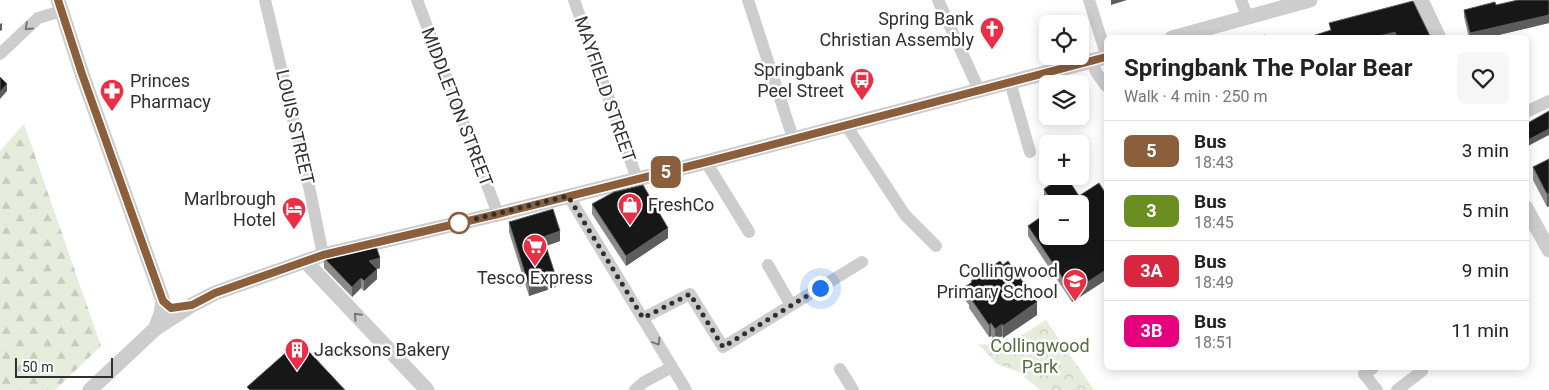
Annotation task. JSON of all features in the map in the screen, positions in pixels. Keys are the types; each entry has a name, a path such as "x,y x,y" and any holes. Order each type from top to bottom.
{"street":[{"name":"LOUIS STREET","path":"265,0 310,191 323,255"},
{"name":"MIDDLETON STREET","path":"417,0 498,214"},
{"name":"MAYFIELD STREET","path":"574,0 636,179"},
{"path":"748,0 793,138"},
{"path":"938,0 979,90"},
{"path":"1089,0 1102,57 1096,72 1104,83"},
{"path":"1241,0 1247,16"},
{"path":"1182,35 1310,0"},
{"path":"1421,0 1438,35"},
{"path":"0,54 38,18 60,5 163,301 161,314 155,329"},
{"path":"90,390 155,329 192,305 215,293 323,255 706,162 1102,57"},
{"path":"1010,82 1030,152"},
{"path":"1529,111 1549,101"},
{"path":"846,125 905,215 936,246"},
{"path":"706,162 749,232"},
{"path":"568,196 686,390"},
{"path":"1529,213 1549,250"},
{"path":"305,262 427,390"},
{"path":"643,318 690,294 723,347 862,262"},
{"path":"768,266 791,305"},
{"path":"163,301 171,308 192,305"},
{"path":"635,390 644,382 672,367"},
{"path":"840,369 853,390"},
{"path":"1370,370 1364,374 1377,390"},
{"path":"1397,390 1422,372 1420,370"}],"green space":[{"path":"24,124 101,346 55,390 0,390 0,151"},
{"name":"Collingwood Park","path":"1046,320 1094,390 1040,390 1019,372 997,364 978,344 1004,346"}],"building":[{"path":"1518,0 1549,0 1549,15 1470,33 1464,10 1495,2 1496,5"},
{"path":"1413,1 1430,35 1396,35 1395,32 1384,35 1315,35 1331,30 1329,23"},
{"path":"0,77 7,84 0,92"},
{"path":"1549,111 1549,129 1529,139 1529,122"},
{"path":"1549,159 1549,193 1547,194 1533,167"},
{"path":"1099,183 1104,191 1104,271 1072,292 1041,245 1089,245 1089,195 1081,195"},
{"name":"FreshCo","path":"643,185 668,228 626,256 592,204 614,192"},
{"path":"1050,185 1072,185 1078,195 1048,195 1044,189"},
{"name":"Tesco Express","path":"553,209 560,231 543,237 556,277 529,286 509,222"},
{"path":"1039,218 1039,242 1028,226"},
{"path":"376,246 380,258 369,261 377,269 364,281 361,278 352,287 324,258 329,254"},
{"path":"1000,261 1003,265 1008,261 1037,302 1003,326 1002,324 995,329 991,323 989,325 965,287"},
{"name":"Jacksons Bakery","path":"299,341 345,390 250,390 247,387"}],"bus line":[{"name":"5","path":"58,0 82,74 163,301 171,308 192,305 215,293 323,255 706,162 1104,58"}],"place":[{"name":"Spring Bank Christian Assembly","path":"992,50"},
{"name":"Springbank Peel Street","path":"862,101"},
{"name":"Princes Pharmacy","path":"112,112"},
{"name":"FreshCo","path":"630,226"},
{"name":"Marlbrough Hotel","path":"294,230"},
{"name":"Tesco Express","path":"535,267"},
{"name":"Collingwood Primary School","path":"1075,302"},
{"name":"Jacksons Bakery","path":"297,371"}],"route":[{"path":"459,223 568,196 643,318 690,294 723,347 820,288"}]}
